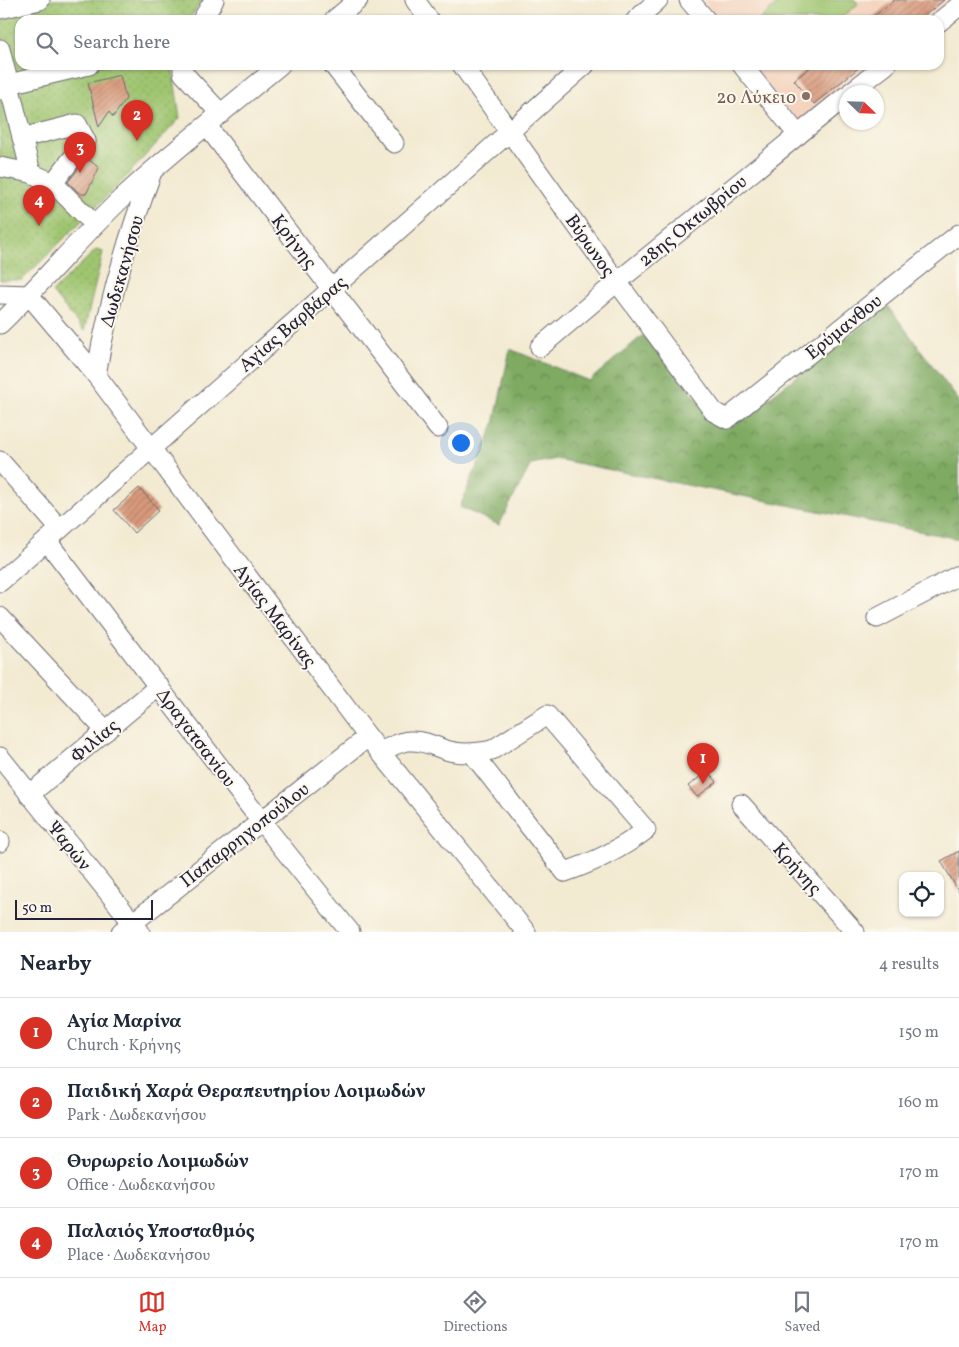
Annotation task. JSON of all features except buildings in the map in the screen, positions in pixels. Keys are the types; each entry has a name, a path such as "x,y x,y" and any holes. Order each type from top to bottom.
{"street":[{"path":"0,9 40,0"},
{"path":"205,15 214,0"},
{"path":"340,15 358,0"},
{"path":"415,0 426,15"},
{"path":"642,15 658,0"},
{"path":"690,0 702,15"},
{"path":"944,18 959,6"},
{"path":"0,49 4,87 22,138 31,173"},
{"path":"4,87 70,70"},
{"path":"183,70 183,73 221,114"},
{"name":"Δωδεκανήσου","path":"4,316 29,295 94,224 153,169 274,70"},
{"path":"337,70 394,142"},
{"name":"Βύρωνος","path":"466,70 617,282 714,412 727,419"},
{"name":"Αγίας Βαρβάρας","path":"0,582 579,70"},
{"path":"746,70 798,135"},
{"path":"860,85 880,70"},
{"name":"28ης Οκτωβρίου","path":"540,347 839,102"},
{"path":"22,138 77,124 86,141 53,183"},
{"name":"Κρήνης","path":"206,126 438,428"},
{"path":"0,167 31,173 53,183 94,224"},
{"name":"Δωδεκανήσου","path":"96,375 103,332 115,282 132,223 153,169"},
{"name":"Ερύμανθου","path":"727,419 959,234"},
{"path":"0,294 29,295"},
{"name":"Αγίας Μαρίνας","path":"29,295 96,375 368,737 520,930"},
{"name":"Δραγατσανίου","path":"0,461 159,686 261,821 350,932"},
{"path":"877,618 959,575"},
{"path":"0,617 106,731"},
{"name":"Φιλίας","path":"29,795 159,686"},
{"path":"380,752 406,741 414,740 429,743 448,751 472,753 492,750 547,715 646,830 631,842 608,855 565,872 472,753"},
{"name":"Παπαρρηγοπούλου","path":"131,929 261,821 368,737"},
{"name":"Ψαρών","path":"0,757 131,929"},
{"name":"Κρήνης","path":"740,804 855,932"}],"shaded area":[{"path":"703,0 951,0 933,15 714,15"},
{"name":"2ο Λύκειο","path":"756,70 867,70 849,85 839,85 839,93 799,127"}],"green space":[{"path":"0,0 202,0 192,15 15,15 15,70 173,70 180,118 121,182 22,280 0,280"},
{"path":"782,0 855,0 858,4 845,15 765,15"},
{"path":"96,250 103,252 84,331 52,292"},
{"path":"888,306 959,401 959,539 556,459 531,464 499,525 460,507 494,424 510,349 589,381 643,335 720,425 732,426"}],"place":[{"name":"2ο Λύκειο","path":"806,96"},
{"name":"Παιδική Χαρά Θεραπευτηρίου Λοιμωδών","path":"137,141"},
{"name":"Θυρωρείο Λοιμωδών","path":"80,173"},
{"name":"Παλαιός Υποσταθμός","path":"39,226"},
{"name":"Αγία Μαρίνα","path":"703,784"}]}
